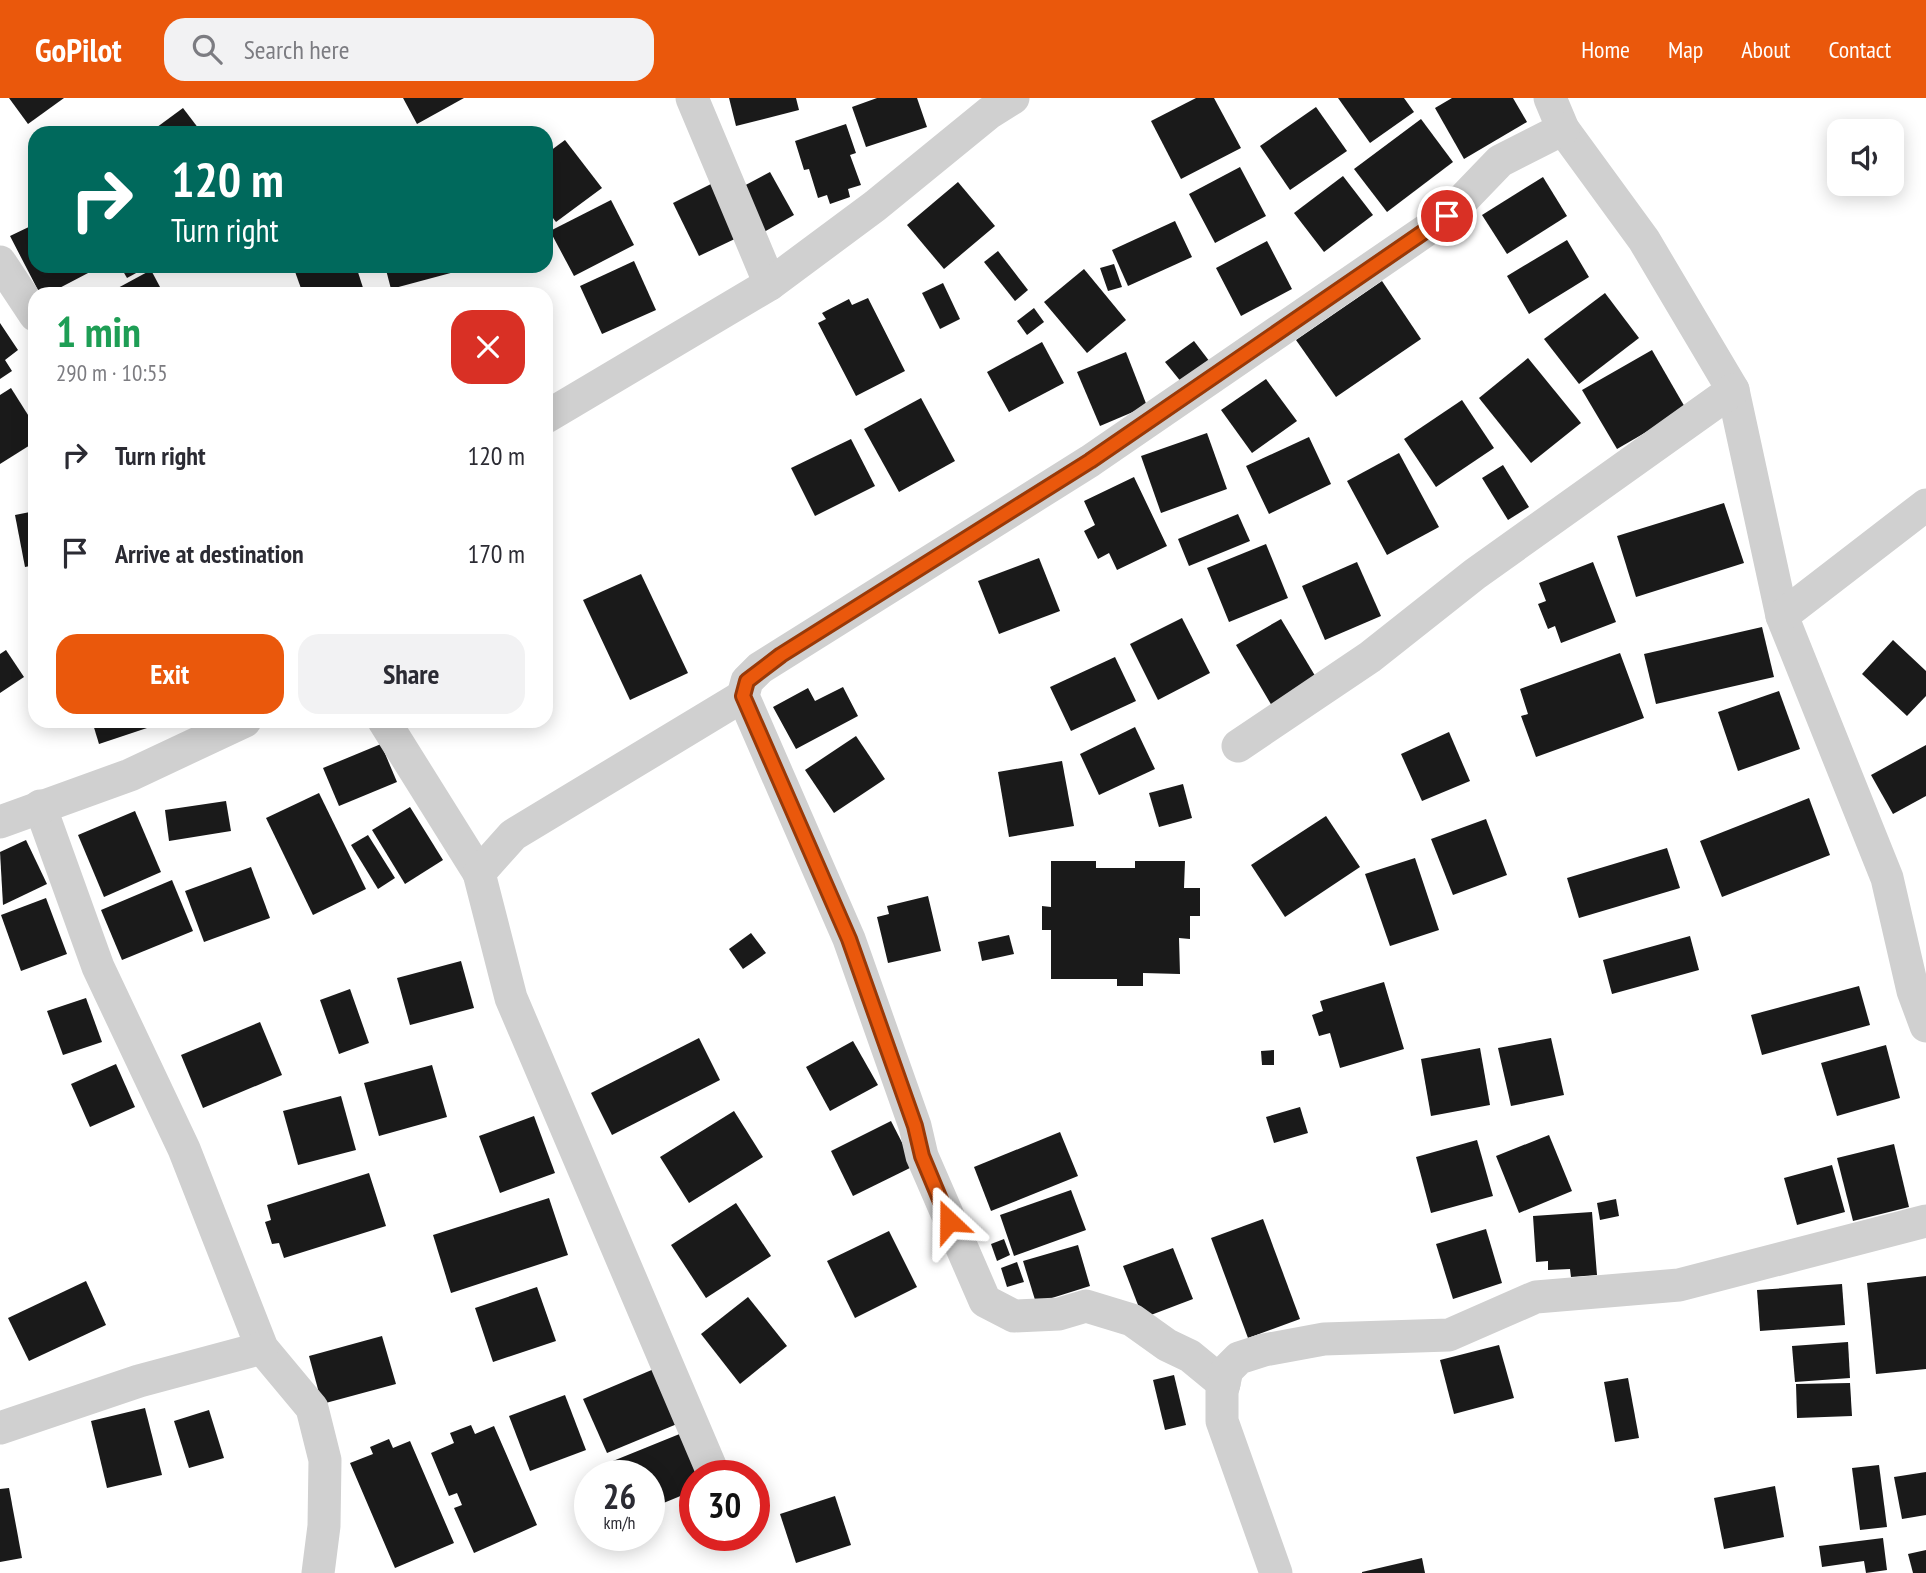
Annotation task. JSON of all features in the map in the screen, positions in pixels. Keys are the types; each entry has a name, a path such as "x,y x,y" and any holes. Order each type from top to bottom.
{"street":[{"path":"692,98 770,284"},
{"path":"553,413 770,284 875,206 989,113 1013,98"},
{"path":"1550,98 1563,129 1644,240 1733,390 1782,616 1887,878 1913,991 1926,1026"},
{"path":"1224,1384 1190,1356 1167,1345 1132,1320 1086,1306 1059,1314 1014,1316 985,1301 922,1156 915,1126 849,939 743,696 747,681 760,668 1090,461 1447,216 1500,161 1563,129"},
{"path":"0,262 28,304"},
{"path":"1238,746 1370,657 1475,574 1733,390"},
{"path":"1782,616 1926,505"},
{"path":"479,873 513,835 743,696"},
{"path":"0,822 130,775 230,728"},
{"path":"388,728 479,873 511,998 708,1460"},
{"path":"40,806 98,967 184,1149 262,1348 312,1408 325,1460 324,1526 317,1573"},
{"path":"1276,1573 1222,1421 1227,1370 1239,1358 1264,1350 1324,1339 1449,1335 1536,1297 1679,1285 1926,1221"},
{"path":"0,1427 139,1381 262,1348"}],"building":[{"path":"9,98 64,98 28,124"},
{"path":"403,98 464,98 417,124"},
{"path":"729,98 796,98 799,110 736,126"},
{"path":"877,98 917,98 927,127 866,147 852,107"},
{"path":"1196,98 1214,98 1241,148 1181,179 1151,121"},
{"path":"1338,98 1404,98 1414,112 1370,143"},
{"path":"1452,98 1513,98 1527,122 1464,159 1435,108"},
{"path":"1316,107 1347,151 1290,190 1260,146"},
{"path":"183,108 197,126 159,126"},
{"path":"1421,119 1453,162 1387,212 1354,169"},
{"path":"846,124 856,153 850,155 861,185 848,189 850,197 830,204 827,195 818,198 809,169 804,170 795,141"},
{"path":"565,140 602,188 556,222 553,218 553,149"},
{"path":"1240,167 1266,216 1215,243 1189,194"},
{"path":"770,172 794,215 764,232 740,188"},
{"path":"1343,176 1373,215 1324,252 1294,213"},
{"path":"1543,177 1567,216 1507,254 1482,215"},
{"path":"715,182 741,236 699,256 673,203"},
{"path":"958,182 995,226 944,269 907,225"},
{"path":"611,200 634,245 574,276 553,237 553,229"},
{"path":"1175,221 1192,257 1128,286 1112,250"},
{"path":"28,227 28,271 10,236"},
{"path":"1567,240 1589,277 1529,314 1507,276"},
{"path":"1267,241 1292,289 1241,316 1216,268"},
{"path":"998,251 1028,290 1015,301 984,262"},
{"path":"634,261 656,310 602,334 580,286"},
{"path":"1114,264 1122,287 1108,291 1100,268"},
{"path":"1084,269 1126,320 1087,353 1044,302"},
{"path":"29,273 88,273 61,287 36,287"},
{"path":"145,273 153,273 160,287 120,287"},
{"path":"296,273 358,273 363,287 300,287"},
{"path":"387,273 451,273 398,287 390,287"},
{"path":"1382,281 1421,339 1336,397 1296,340"},
{"path":"943,283 960,319 940,329 922,293"},
{"path":"1605,293 1639,338 1579,384 1544,339"},
{"path":"868,298 905,371 856,396 818,323 826,319 822,313 849,299 852,305"},
{"path":"1034,308 1044,322 1027,335 1017,321"},
{"path":"0,323 18,350 5,360 12,371 0,379"},
{"path":"1194,341 1210,362 1182,383 1165,362"},
{"path":"1042,342 1064,383 1009,412 987,372"},
{"path":"1652,350 1686,409 1617,449 1582,390"},
{"path":"1126,352 1147,406 1100,426 1077,372"},
{"path":"1528,358 1581,423 1531,463 1479,398"},
{"path":"1266,379 1297,421 1252,453 1221,410"},
{"path":"11,388 28,415 28,446 0,464 0,395"},
{"path":"921,398 955,461 899,492 864,429"},
{"path":"1462,400 1494,448 1436,487 1404,439"},
{"path":"1207,433 1227,489 1161,513 1141,456"},
{"path":"1309,437 1331,484 1269,514 1246,466"},
{"path":"851,439 875,486 815,516 791,468"},
{"path":"1399,453 1439,527 1387,555 1347,481"},
{"path":"1503,465 1529,507 1508,520 1482,478"},
{"path":"1134,477 1167,546 1117,570 1109,553 1098,559 1084,531 1095,525 1084,501"},
{"path":"1724,503 1744,563 1636,597 1617,536"},
{"path":"28,512 28,566 25,567 15,515"},
{"path":"1238,514 1250,541 1189,566 1178,539"},
{"path":"1266,544 1288,598 1229,622 1207,568"},
{"path":"1039,558 1060,611 999,634 978,581"},
{"path":"1357,562 1381,616 1325,640 1302,586"},
{"path":"1593,562 1616,622 1561,643 1555,626 1548,629 1538,604 1546,601 1539,583"},
{"path":"641,574 688,673 630,700 583,600"},
{"path":"1182,618 1210,673 1158,700 1130,644"},
{"path":"1281,619 1317,679 1272,706 1236,645"},
{"path":"1762,627 1774,677 1656,704 1644,654"},
{"path":"1893,640 1926,671 1926,696 1907,716 1862,674"},
{"path":"6,650 24,677 0,693 0,654"},
{"path":"1620,653 1644,718 1536,757 1521,716 1528,714 1520,689"},
{"path":"1115,657 1136,701 1071,731 1050,687"},
{"path":"843,687 858,716 796,749 773,707 808,688 815,701"},
{"path":"1779,691 1800,749 1738,771 1718,712"},
{"path":"1135,727 1155,769 1099,795 1080,754"},
{"path":"94,728 147,728 99,744"},
{"path":"1449,732 1470,781 1422,801 1401,754"},
{"path":"856,736 885,779 834,813 805,770"},
{"path":"381,744 397,782 339,806 323,768"},
{"path":"1926,745 1926,796 1893,814 1871,775"},
{"path":"1062,761 1074,826 1009,837 998,772"},
{"path":"1183,784 1192,818 1159,827 1149,793"},
{"path":"319,793 366,889 313,915 266,818"},
{"path":"1809,798 1830,855 1722,897 1700,841"},
{"path":"226,801 231,831 169,841 165,810"},
{"path":"410,807 443,860 405,884 372,830"},
{"path":"135,811 161,872 104,897 78,835"},
{"path":"1326,816 1360,867 1285,917 1251,865"},
{"path":"1486,819 1507,875 1453,895 1431,839"},
{"path":"368,835 395,878 378,889 351,845"},
{"path":"26,840 47,884 3,905 0,852"},
{"path":"1667,848 1680,888 1579,918 1567,878"},
{"path":"1415,858 1439,930 1390,946 1365,874"},
{"path":"1051,861 1096,861 1096,868 1135,868 1135,861 1185,861 1184,888 1200,888 1200,916 1190,916 1190,939 1179,938 1180,974 1143,973 1143,986 1117,986 1117,979 1051,979 1051,930 1042,930 1042,906 1051,907"},
{"path":"251,867 270,918 204,942 185,891"},
{"path":"172,880 193,931 122,960 101,910"},
{"path":"928,896 941,951 888,963 877,917 889,914 887,906"},
{"path":"46,898 67,954 21,971 1,915"},
{"path":"751,933 766,953 743,969 729,949"},
{"path":"1009,935 1014,954 982,961 978,942"},
{"path":"1690,936 1699,970 1612,994 1603,960"},
{"path":"461,961 474,1008 410,1025 397,978"},
{"path":"1384,982 1404,1049 1340,1068 1330,1033 1319,1036 1312,1015 1323,1011 1320,1001"},
{"path":"1859,986 1870,1025 1762,1055 1751,1015"},
{"path":"350,989 369,1043 339,1054 320,1000"},
{"path":"86,998 102,1042 63,1055 47,1011"},
{"path":"260,1022 282,1075 203,1108 181,1055"},
{"path":"699,1038 720,1080 612,1135 591,1093"},
{"path":"1551,1038 1564,1095 1511,1106 1498,1048"},
{"path":"853,1041 878,1085 830,1111 806,1067"},
{"path":"1886,1045 1900,1098 1837,1116 1821,1063"},
{"path":"1480,1048 1490,1105 1431,1116 1421,1059"},
{"path":"1274,1050 1274,1065 1262,1065 1261,1051"},
{"path":"116,1064 135,1107 90,1127 71,1084"},
{"path":"432,1065 447,1117 379,1136 364,1083"},
{"path":"341,1096 356,1150 298,1165 283,1111"},
{"path":"1300,1107 1308,1133 1274,1143 1266,1117"},
{"path":"734,1111 763,1157 689,1203 660,1157"},
{"path":"534,1116 555,1173 500,1193 479,1136"},
{"path":"891,1121 914,1166 853,1196 831,1151"},
{"path":"1060,1132 1078,1176 991,1211 974,1167"},
{"path":"1549,1135 1572,1191 1519,1213 1496,1156"},
{"path":"1477,1140 1493,1196 1431,1213 1416,1157"},
{"path":"1894,1144 1909,1207 1853,1221 1837,1158"},
{"path":"1832,1165 1845,1212 1797,1225 1784,1178"},
{"path":"369,1173 386,1226 284,1258 279,1243 272,1244 265,1222 271,1220 267,1205"},
{"path":"1071,1190 1086,1230 1014,1256 1000,1215"},
{"path":"549,1198 568,1255 451,1293 433,1235"},
{"path":"1616,1199 1619,1216 1600,1220 1597,1203"},
{"path":"736,1203 771,1256 706,1298 671,1245"},
{"path":"1592,1212 1597,1275 1571,1277 1570,1269 1548,1270 1548,1261 1536,1262 1533,1216"},
{"path":"1263,1219 1300,1319 1248,1338 1211,1238"},
{"path":"1486,1229 1502,1283 1453,1299 1436,1244"},
{"path":"889,1231 917,1287 855,1318 827,1261"},
{"path":"1004,1239 1010,1255 997,1261 991,1244"},
{"path":"1078,1245 1090,1286 1036,1303 1023,1261"},
{"path":"1173,1248 1193,1299 1143,1318 1123,1266"},
{"path":"1017,1262 1024,1282 1007,1287 1001,1268"},
{"path":"1926,1276 1926,1369 1876,1374 1867,1283"},
{"path":"86,1281 106,1325 29,1361 8,1318"},
{"path":"1842,1284 1845,1325 1760,1331 1757,1290"},
{"path":"537,1287 556,1341 493,1362 475,1308"},
{"path":"748,1297 787,1346 740,1384 701,1334"},
{"path":"382,1336 396,1384 322,1404 309,1356"},
{"path":"1848,1342 1850,1378 1795,1382 1792,1346"},
{"path":"1499,1345 1514,1398 1454,1414 1440,1360"},
{"path":"654,1369 677,1424 607,1453 583,1399"},
{"path":"1174,1375 1186,1425 1165,1430 1153,1380"},
{"path":"1628,1378 1639,1438 1615,1442 1604,1382"},
{"path":"1850,1383 1852,1416 1797,1418 1796,1384"},
{"path":"565,1395 586,1450 530,1471 509,1416"},
{"path":"145,1408 162,1475 107,1488 91,1421"},
{"path":"209,1410 224,1458 189,1468 174,1421"},
{"path":"471,1425 475,1434 494,1426 537,1525 474,1553 454,1508 462,1505 457,1493 449,1496 431,1453 454,1443 450,1433"},
{"path":"682,1433 693,1460 679,1460 679,1497 665,1502 665,1460 615,1460"},
{"path":"389,1439 393,1448 410,1441 454,1543 395,1568 350,1463 373,1454 370,1447"},
{"path":"1879,1465 1887,1527 1860,1530 1852,1468"},
{"path":"1926,1472 1926,1515 1902,1519 1894,1477"},
{"path":"1775,1486 1784,1537 1724,1549 1714,1498"},
{"path":"9,1488 22,1558 0,1562 0,1489"},
{"path":"835,1496 851,1545 796,1563 780,1514"},
{"path":"1883,1538 1887,1570 1866,1573 1864,1561 1822,1567 1819,1546"},
{"path":"1926,1550 1926,1573 1913,1573 1908,1554"},
{"path":"1422,1558 1425,1573 1362,1573 1362,1572"}],"route":[{"path":"949,1221 922,1156 915,1126 891,1065 849,939 743,696 747,681 760,668 1090,461 1447,216"}]}
